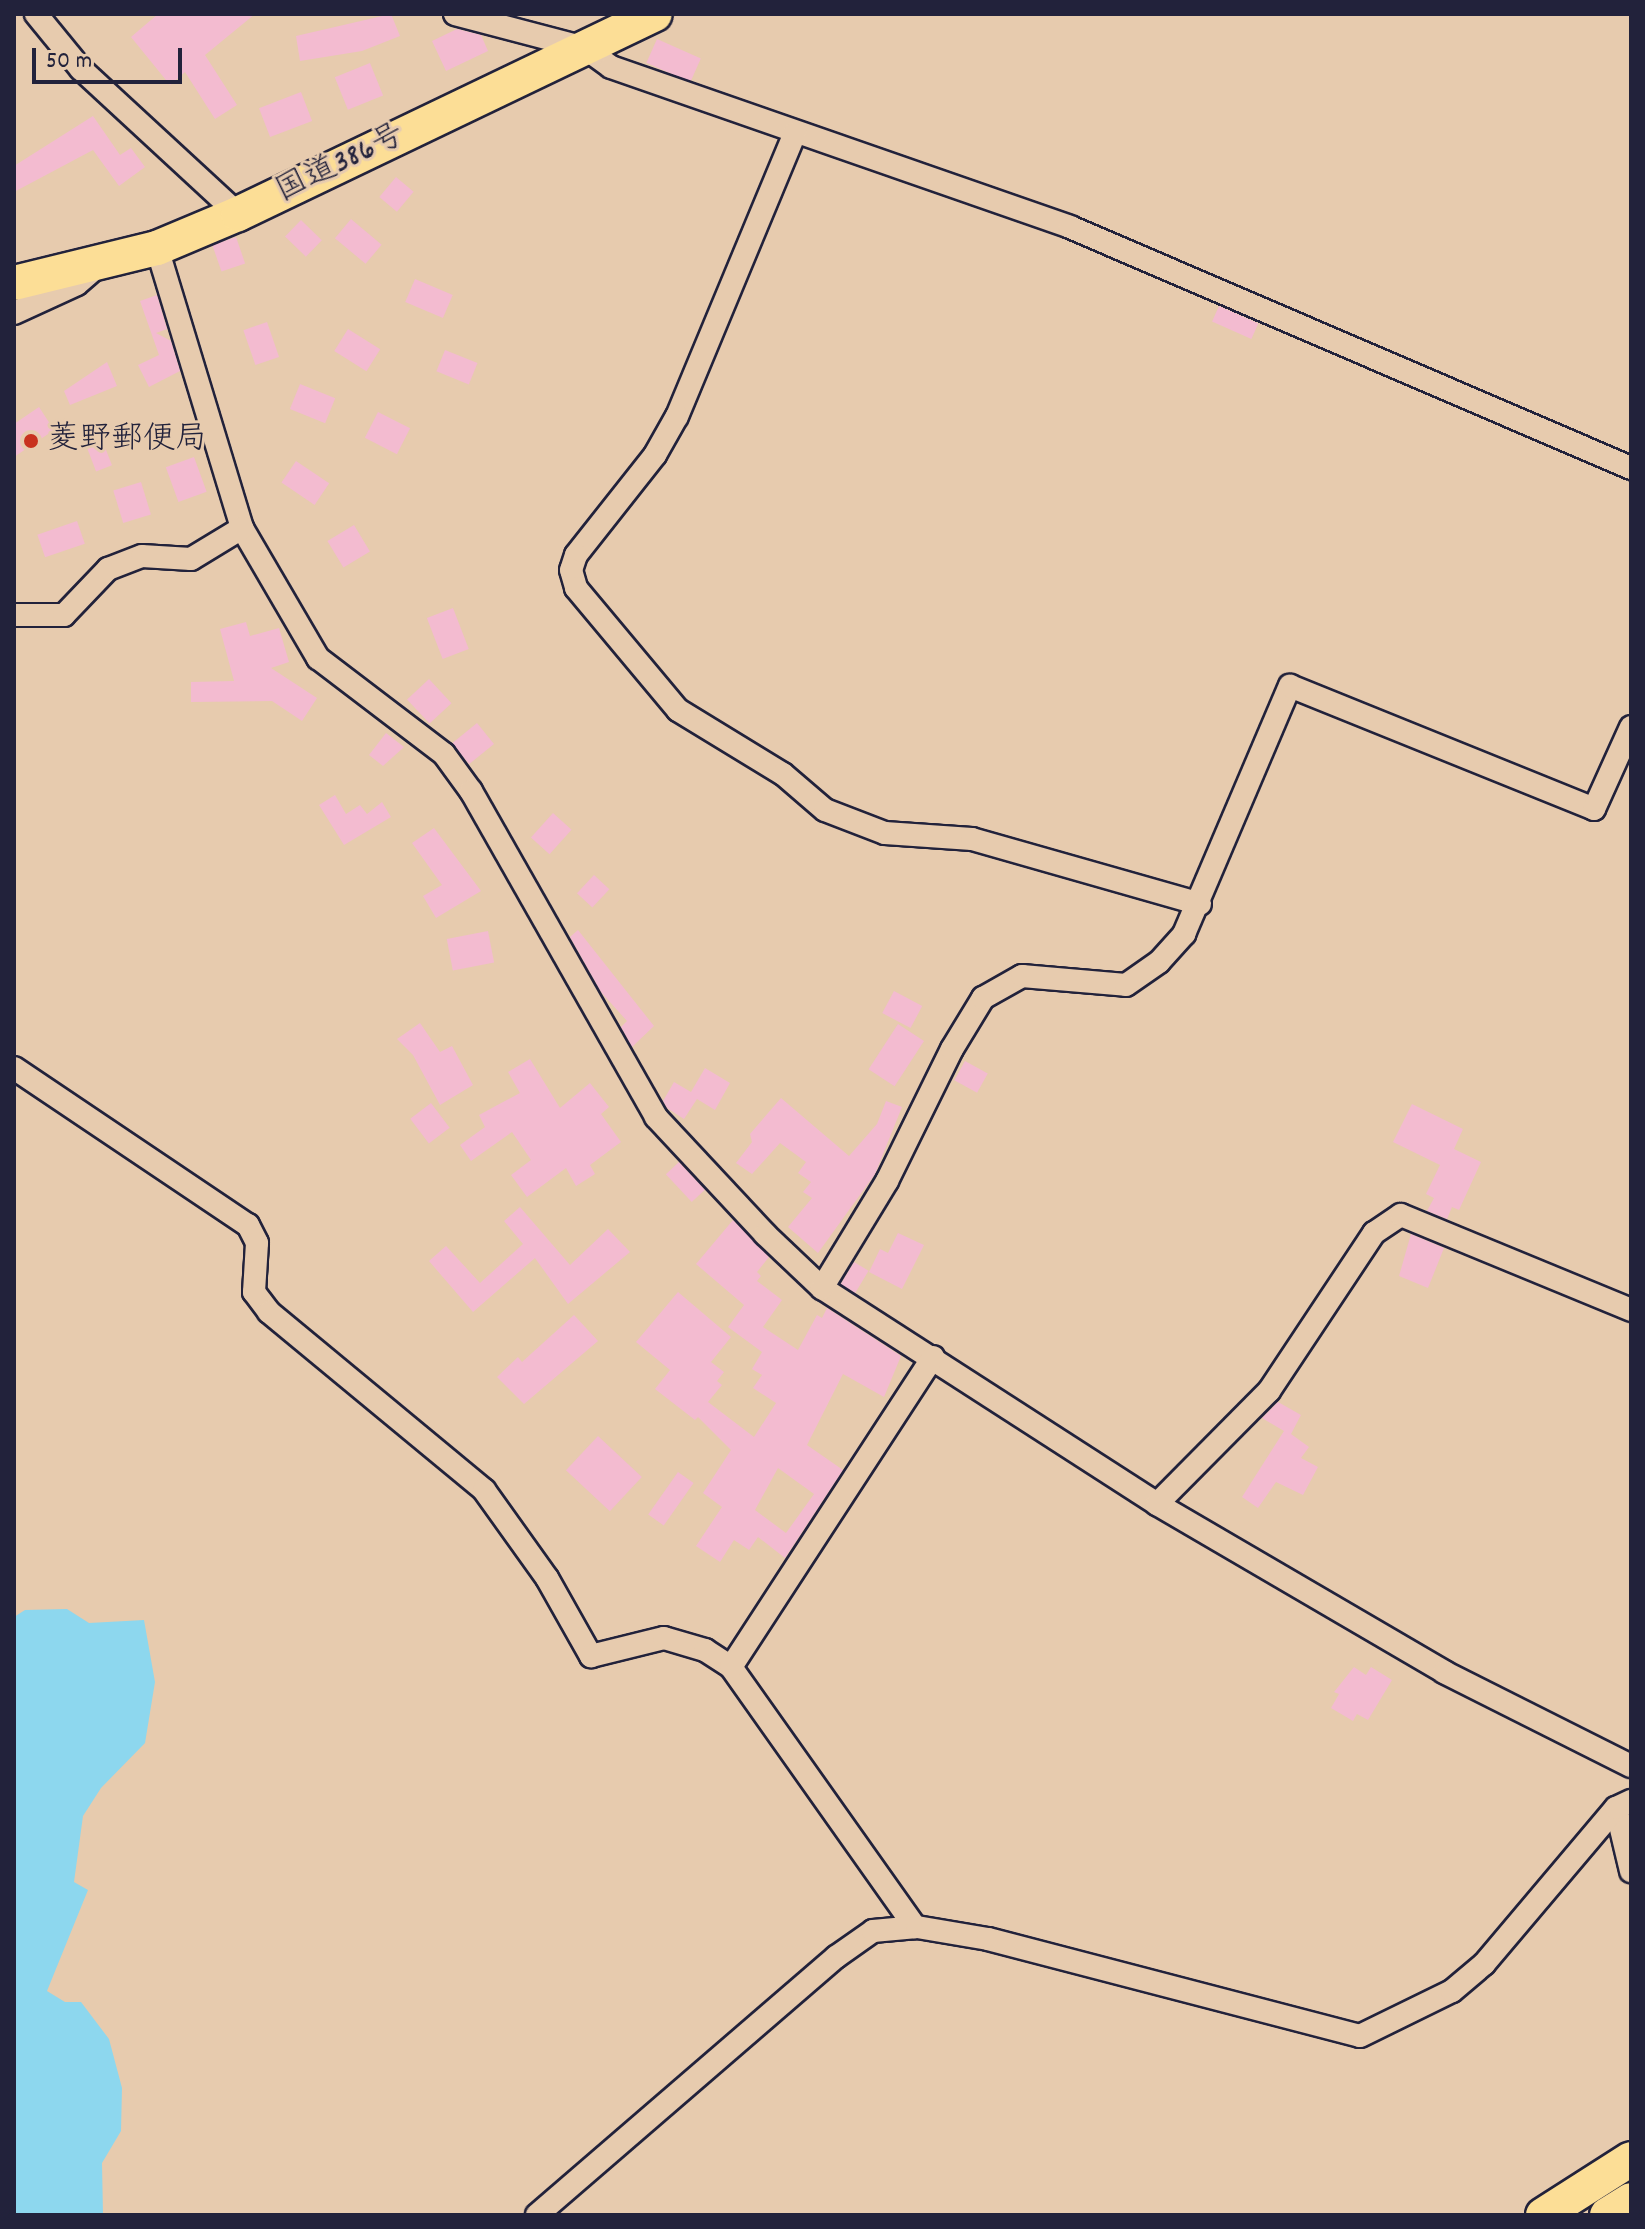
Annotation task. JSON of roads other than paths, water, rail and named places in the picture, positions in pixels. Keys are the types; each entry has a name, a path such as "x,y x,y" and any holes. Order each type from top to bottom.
{"highway":[{"name":"国道386号","path":"14,283 157,248 238,214 655,14"},
{"path":"1543,2215 1631,2159"},
{"path":"1607,2215 1631,2200"}],"street":[{"path":"36,14 81,69 238,214"},
{"path":"455,14 585,48 611,67 1070,227 1631,468"},
{"path":"795,133 677,416 655,455 576,555 571,570 576,588 678,710 783,774 825,810 885,833 972,839 1200,904"},
{"path":"157,248 242,528 318,658 419,730 471,791 656,1117 822,1288 1157,1504 1444,1672 1631,1766"},
{"path":"14,313 77,284 100,264"},
{"path":"14,615 64,615 108,569 142,556 191,559 242,528"},
{"path":"822,1288 887,1181 983,998 1022,976 1126,985 1159,962 1184,934 1200,904 1290,686 1594,809 1631,727"},
{"path":"14,1068 248,1225 257,1243 254,1292 269,1312 484,1490 547,1578 591,1656 664,1638 705,1650 731,1667 915,1927"},
{"path":"1157,1504 1269,1391 1374,1233 1401,1215 1631,1310"},
{"path":"731,1667 933,1357"},
{"path":"537,2215 836,1957 873,1931 915,1927 1096,1965 1259,2013 1360,2036 1452,1991 1484,1964 1624,1805"},
{"path":"1624,1805 1631,1871"}],"water":[{"path":"67,1609 89,1623 144,1620 155,1682 145,1743 101,1788 83,1816 74,1882 88,1890 47,1991 65,2002 81,2002 109,2039 122,2088 121,2131 102,2163 103,2215 14,2215 14,1617 25,1610"}],"place":[{"name":"菱野郵便局","path":"31,441"}]}
